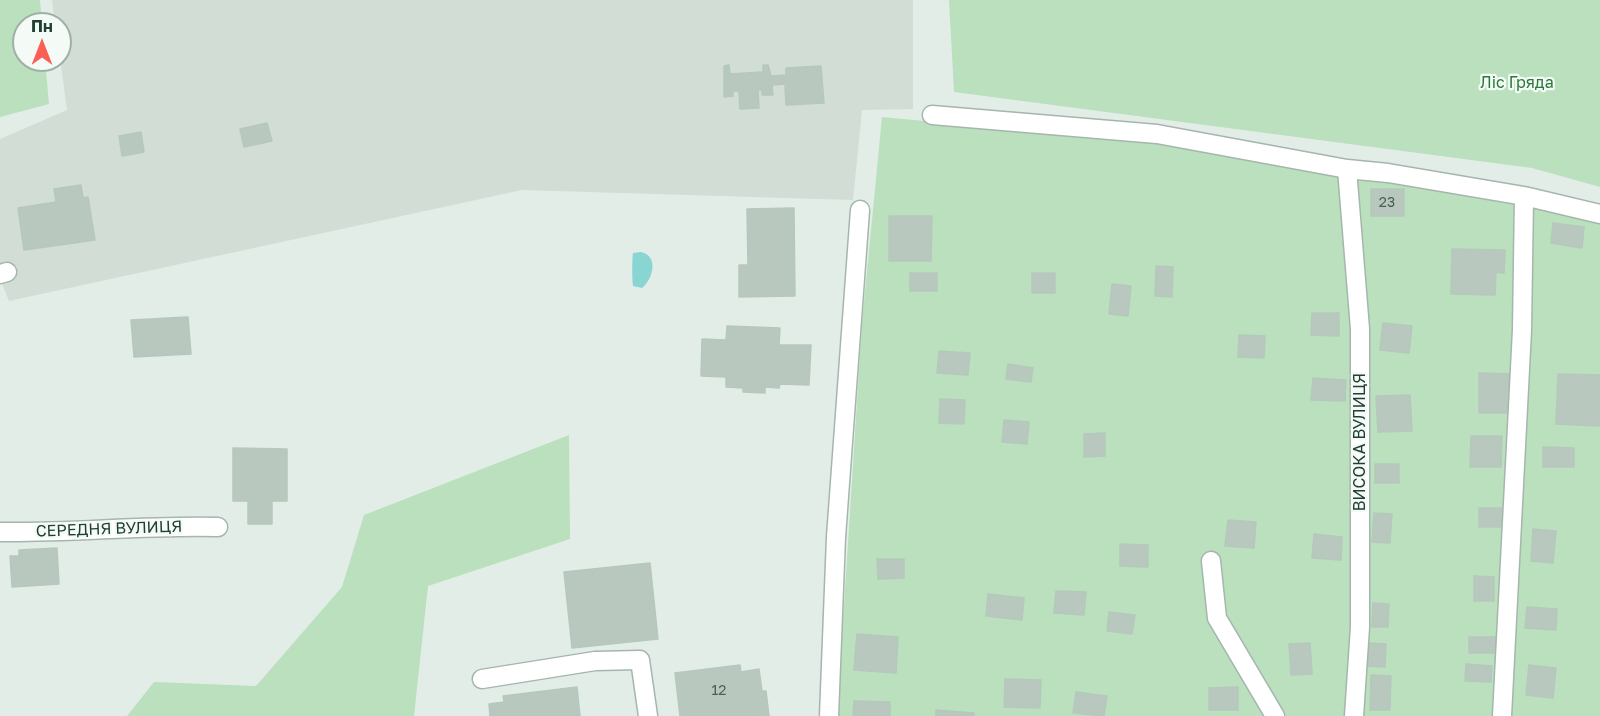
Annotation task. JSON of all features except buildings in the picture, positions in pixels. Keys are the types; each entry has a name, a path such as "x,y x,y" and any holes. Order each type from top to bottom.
{"street":[{"path":"932,115 1157,134 1347,169 1388,173 1524,196 1600,214"},
{"name":"ВИСОКА ВУЛИЦЯ","path":"1347,169 1359,329 1359,627 1354,716"},
{"path":"1502,716 1521,342 1524,196"},
{"path":"828,716 836,537 860,210"},
{"name":"СЕРЕДНЯ ВУЛИЦЯ","path":"0,532 218,526"},
{"path":"1211,561 1217,618 1275,716"},
{"path":"482,679 596,661 640,660 648,716"}],"shaded area":[{"path":"52,0 913,0 913,109 862,110 853,200 522,190 9,301 0,279 0,139 67,110 62,72 72,72 72,12 54,12"}],"green space":[{"path":"0,0 40,0 41,12 12,12 12,72 46,72 49,104 0,117"},
{"name":"Ліс Гряда","path":"949,0 1600,0 1600,187 1532,168 954,92"},
{"path":"882,117 1175,145 1578,216 1600,222 1600,716 837,716 862,323"},
{"path":"569,435 570,539 428,586 414,716 127,716 154,682 256,686 342,587 364,515"}],"water":[{"path":"633,253 647,254 652,263 649,279 642,288 633,286 632,275"}]}
